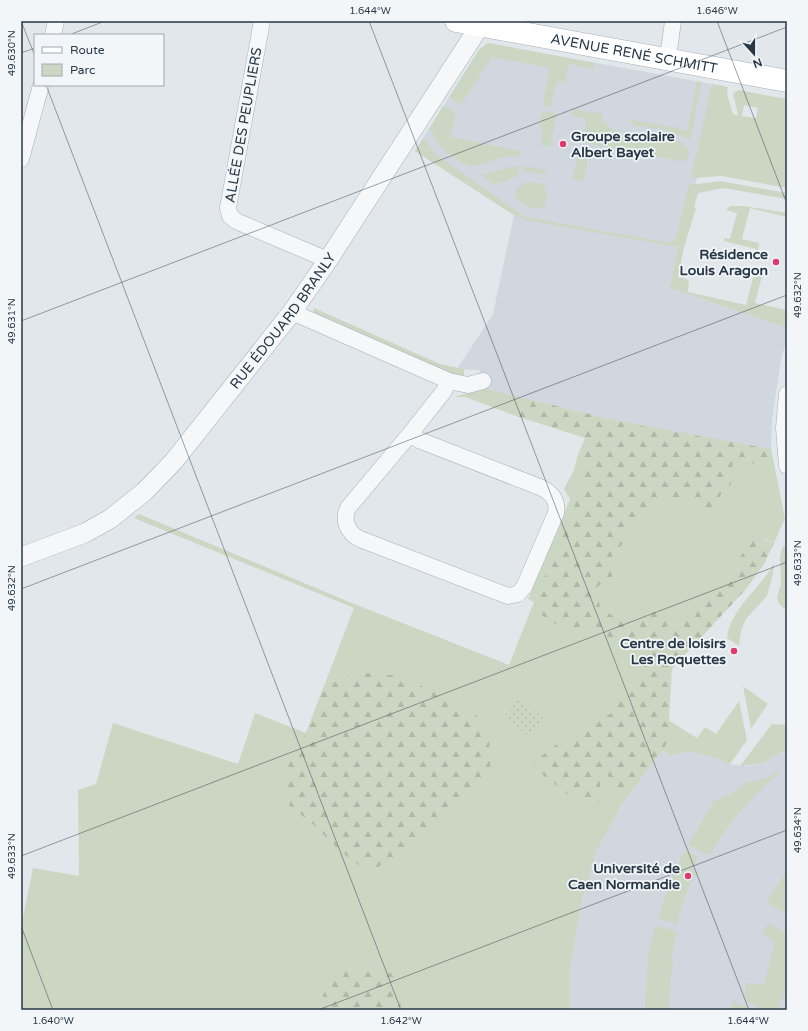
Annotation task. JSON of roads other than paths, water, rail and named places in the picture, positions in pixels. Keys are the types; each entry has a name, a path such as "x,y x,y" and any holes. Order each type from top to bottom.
{"main road":[{"name":"AVENUE RENÉ SCHMITT","path":"456,21 482,23 787,81"}],"street":[{"path":"53,34 56,21"},
{"name":"ALLÉE DES PEUPLIERS","path":"262,21 228,208 229,213 236,221 328,260"},
{"path":"668,58 673,21"},
{"name":"RUE ÉDOUARD BRANLY","path":"21,558 94,528 125,508 144,492 174,461 292,312 328,260 482,23"},
{"path":"21,159 41,86"},
{"path":"292,312 449,381 468,385 483,381"},
{"path":"410,434 419,440 542,488 555,498 557,507 556,513 524,587 518,594 508,596 360,539 350,532 346,520 348,508 410,434 444,391 449,381"},
{"path":"787,394 784,428 787,466"}],"place":[{"name":"Groupe scolaire Albert Bayet","path":"563,144"},
{"name":"Résidence Louis Aragon","path":"776,262"},
{"name":"Centre de loisirs Les Roquettes","path":"734,651"},
{"name":"Université de Caen Normandie","path":"688,876"}]}
